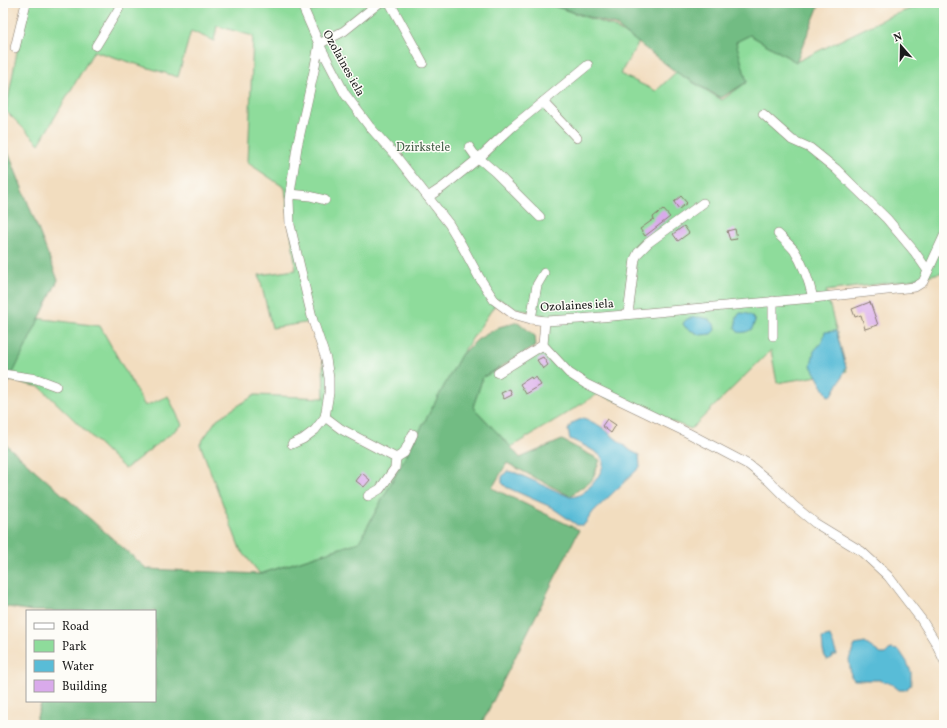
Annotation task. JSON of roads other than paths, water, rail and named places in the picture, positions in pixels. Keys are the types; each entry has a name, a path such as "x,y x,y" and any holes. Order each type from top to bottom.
{"street":[{"path":"16,48 26,3"},
{"path":"96,46 118,10 120,3"},
{"name":"Ozolaines iela","path":"301,3 318,44 345,94 369,126 395,155 449,224 478,277 494,300 513,314 531,320 544,321 579,319 813,298 916,287 923,282 944,236"},
{"path":"292,444 303,439 315,430 325,417 329,392 329,378 326,359 313,321 290,225 289,200 297,146 314,71 318,44 344,31 379,3"},
{"path":"390,3 422,63"},
{"path":"428,197 479,158 511,128 588,64"},
{"path":"543,102 578,138"},
{"path":"763,114 792,140 810,148 836,169 887,219 914,251 928,271"},
{"path":"469,147 474,154 495,172 540,217"},
{"path":"290,194 310,196 325,200"},
{"path":"628,314 635,259 638,253 648,243 703,203"},
{"path":"778,234 793,250 802,264 809,281 813,298"},
{"path":"531,320 537,285 544,273"},
{"path":"773,301 773,336"},
{"path":"544,321 543,345 569,373 586,384 688,433 749,465 770,480 793,505 815,523 862,552 888,576 916,613 936,643 944,660"},
{"path":"498,373 543,345"},
{"path":"3,374 37,379 56,386"},
{"path":"325,417 340,429 396,458"},
{"path":"396,458 404,453 413,434"},
{"path":"368,496 380,489 396,468 396,458"}],"water":[{"path":"740,313 749,314 755,321 752,329 745,332 738,332 735,328 737,317"},
{"path":"699,317 709,319 714,324 715,330 711,334 700,335 686,328 683,324 688,319"},
{"path":"836,331 846,367 832,395 828,396 811,366 814,351 822,342 825,332"},
{"path":"584,418 600,426 631,451 639,455 640,467 593,512 584,525 577,525 551,507 506,487 502,483 502,477 507,471 516,473 570,497 583,493 588,489 600,473 603,462 602,458 597,453 570,439 568,430 572,423"},
{"path":"830,636 837,655 833,655 831,658 826,660 822,638"},
{"path":"865,643 881,654 885,654 890,649 899,650 907,662 911,672 911,685 905,690 899,690 893,685 880,680 854,680 851,676 849,659 855,645"}],"park label":[{"name":"Dzirkstele","path":"423,147"}]}
